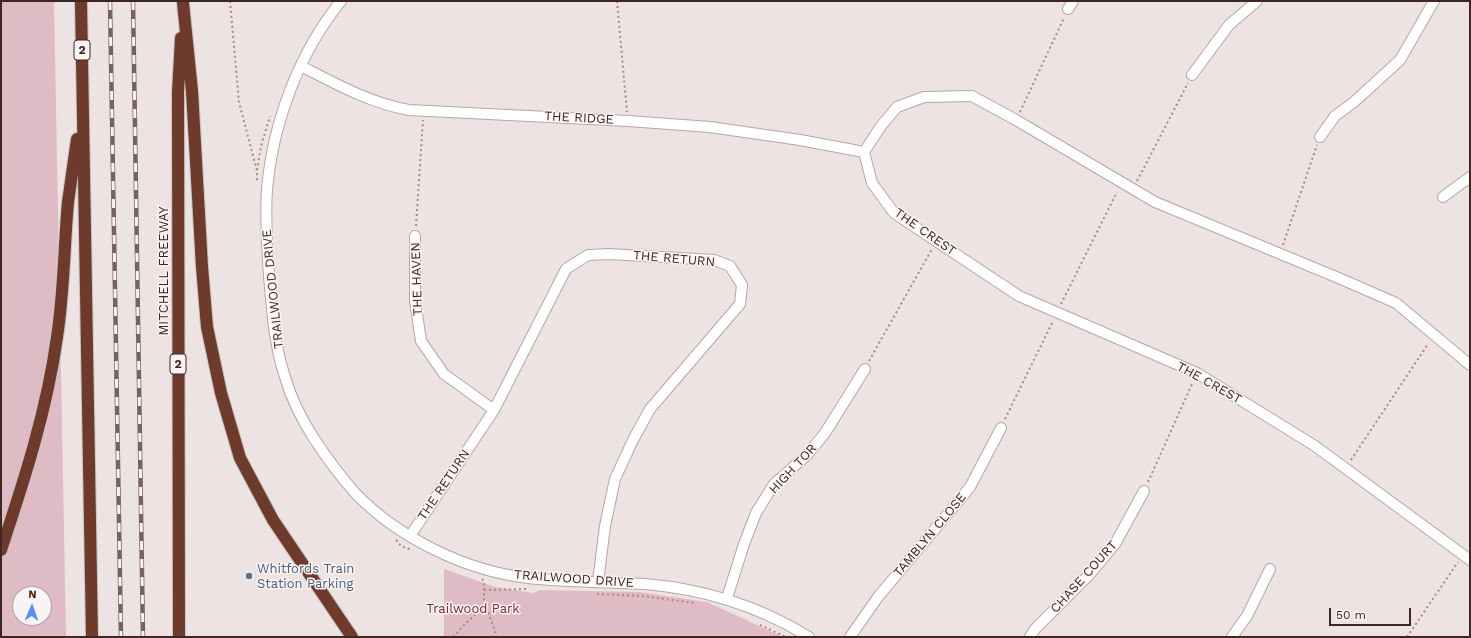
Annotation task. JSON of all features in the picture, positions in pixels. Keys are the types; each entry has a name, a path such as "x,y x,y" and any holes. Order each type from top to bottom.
{"highway":[{"name":"2","path":"81,1 92,637"},
{"path":"183,2 192,90 202,267 207,320 221,393 240,458 273,520 352,637"},
{"name":"MITCHELL FREEWAY","path":"179,637 178,92 183,2"},
{"path":"1,550 20,492 40,421 57,338 63,291 68,202 82,100"}],"street":[{"name":"TRAILWOOD DRIVE","path":"341,1 324,24 301,66 290,90 280,120 270,164 267,189 266,240 273,319 278,349 285,378 297,407 324,453 357,495 391,524 421,543 451,557 488,570 525,578 673,587 727,598 767,614 792,626 809,637"},
{"path":"1192,75 1229,26 1257,1"},
{"path":"1320,137 1335,116 1354,102 1400,60 1434,1"},
{"name":"THE RIDGE","path":"301,66 368,99 395,107 423,111 628,121 710,127 864,152"},
{"path":"864,152 881,126 898,107 924,97 972,96 1016,120 1155,202 1396,303 1470,365"},
{"name":"THE CREST","path":"864,152 872,183 894,213 1019,296 1197,373 1315,446 1467,557"},
{"path":"1443,197 1470,177"},
{"name":"THE HAVEN","path":"415,236 415,301 421,341 444,374 494,410"},
{"name":"THE RETURN","path":"410,536 494,410 566,269 588,255 609,254 714,260 730,266 742,285 740,304 650,409 633,440 615,479 605,526 598,582"},
{"name":"HIGH TOR","path":"727,598 756,513 774,484 807,455 825,433 865,368"},
{"name":"TAMBLYN CLOSE","path":"850,637 878,597 970,487 1001,428"},
{"name":"CHASE COURT","path":"1030,637 1035,629 1089,575 1115,544 1144,491"},
{"path":"1232,637 1247,616 1270,569"}],"path":[{"path":"230,1 239,102 257,171 257,185"},
{"path":"617,1 628,121"},
{"path":"1016,120 1070,5"},
{"path":"1133,189 1192,75"},
{"path":"415,236 423,111"},
{"path":"1280,254 1320,137"},
{"path":"865,368 936,241"},
{"path":"1346,468 1434,335"},
{"path":"1144,491 1197,373"},
{"path":"393,537 407,550 416,551"},
{"path":"1407,637 1467,557"},
{"path":"481,577 484,581 484,600 497,637"},
{"path":"484,590 531,589"},
{"path":"591,593 643,596 699,604"},
{"path":"454,637 466,623 486,606"},
{"path":"757,623 786,637"}],"green space":[{"path":"1,1 54,1 66,637 1,637"},
{"name":"Trailwood Park","path":"444,569 495,587 533,593 540,590 639,592 707,602 783,637 442,637 444,634"}],"railway":[{"path":"110,1 121,637"},
{"path":"133,1 143,637"}],"place":[{"name":"Whitfords Train Station Parking","path":"249,576"}]}
